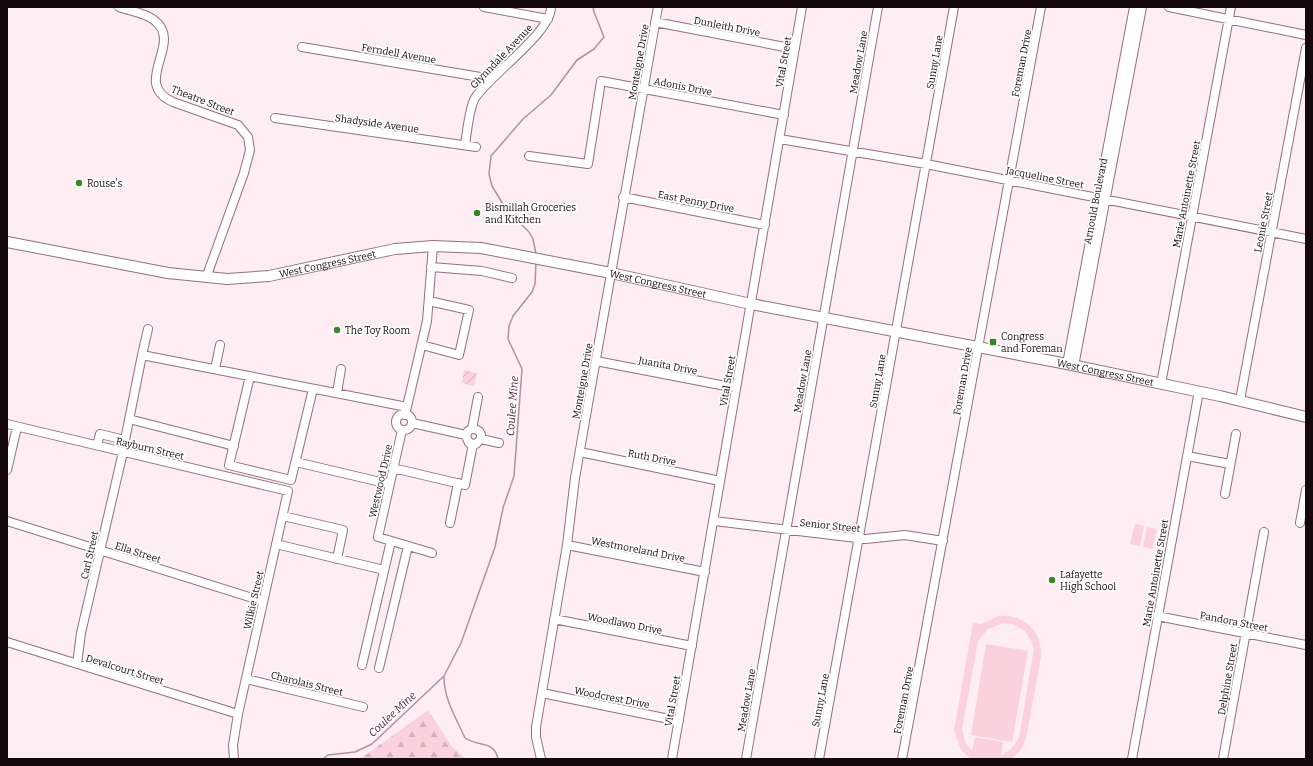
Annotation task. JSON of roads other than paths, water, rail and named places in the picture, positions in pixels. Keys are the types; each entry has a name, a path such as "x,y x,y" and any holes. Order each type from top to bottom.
{"main road":[{"name":"West Congress Street","path":"7,242 168,273 206,278 238,279 269,276 379,252 432,246 466,246 611,273 751,304 1199,391 1306,417"}],"street":[{"name":"Theatre Street","path":"119,7 152,18 163,31 165,43 155,79 158,89 164,96 173,102 232,122 241,127 248,136 250,150 244,173 206,278"},
{"path":"484,7 548,19"},
{"name":"Glynndale Avenue","path":"465,145 473,103 482,89 518,54 548,19 551,7"},
{"name":"Monteigne Drive","path":"541,759 536,737 536,727 567,545 574,485 658,7"},
{"name":"Vital Street","path":"672,759 802,7"},
{"name":"Meadow Lane","path":"746,759 878,7"},
{"name":"Sunny Lane","path":"819,759 860,539 954,7"},
{"name":"Foreman Drive","path":"902,759 1041,7"},
{"name":"Arnould Boulevard","path":"1131,45 1134,7"},
{"name":"Arnould Boulevard","path":"1070,365 1131,45 1142,7"},
{"path":"1169,7 1306,35"},
{"name":"Marie Antoinette Street","path":"1161,384 1231,7"},
{"name":"Dunleith Drive","path":"655,22 795,49"},
{"name":"Ferndell Avenue","path":"302,47 492,79"},
{"name":"Leonie Street","path":"1240,400 1306,48"},
{"name":"Adonis Drive","path":"529,156 588,164 602,81 784,115"},
{"name":"Shadyside Avenue","path":"275,118 476,147"},
{"name":"Jacqueline Street","path":"780,139 926,164 1306,239"},
{"name":"East Penny Drive","path":"624,197 765,225"},
{"path":"142,355 337,393 406,411 412,423 409,429 402,430 397,425 397,420 406,411 422,345 429,301 432,246"},
{"path":"431,267 482,271 512,278"},
{"path":"422,345 458,355 469,310 429,301"},
{"path":"97,445 100,434 125,440 148,328"},
{"path":"215,369 220,345"},
{"name":"Juanita Drive","path":"596,361 736,388"},
{"path":"337,393 341,370"},
{"path":"227,476 250,376"},
{"path":"229,465 291,480 313,388"},
{"name":"Marie Antoinette Street","path":"1132,759 1199,391"},
{"path":"466,435 472,429 478,397"},
{"path":"129,420 234,446"},
{"path":"412,423 466,435"},
{"name":"Rayburn Street","path":"7,424 288,491"},
{"path":"7,470 18,427"},
{"path":"472,429 480,431 481,439"},
{"name":"Westwood Drive","path":"390,541 378,537 402,430"},
{"path":"1225,494 1236,434"},
{"path":"466,435 467,441 473,444 478,443 481,439"},
{"path":"481,439 499,443"},
{"path":"393,468 465,485 473,444"},
{"name":"Carl Street","path":"77,664 81,633 123,452"},
{"name":"Ruth Drive","path":"580,452 720,481"},
{"path":"1187,456 1230,464"},
{"path":"296,462 389,484"},
{"path":"262,485 264,474"},
{"path":"450,523 458,483"},
{"path":"1300,523 1306,490"},
{"name":"Wilkie Street","path":"234,759 233,745 238,714 262,601 288,491"},
{"path":"283,516 343,530 338,559"},
{"name":"Ella Street","path":"7,521 262,601"},
{"name":"Senior Street","path":"714,521 860,539 874,539 905,535 943,541"},
{"name":"Delphine Street","path":"1223,759 1264,532"},
{"path":"362,665 390,541 432,553"},
{"path":"276,544 384,570"},
{"name":"Westmoreland Drive","path":"567,545 705,572"},
{"path":"379,668 408,546"},
{"name":"Pandora Street","path":"1157,616 1306,645"},
{"name":"Woodlawn Drive","path":"554,619 692,646"},
{"name":"Devalcourt Street","path":"7,642 238,714"},
{"name":"Charolais Street","path":"246,679 363,707"},
{"name":"Woodcrest Drive","path":"542,693 679,721"}],"waterway":[{"name":"Coulee Mine","path":"536,254 533,239 529,232 506,209 492,186 489,174 491,156 523,119 551,95 577,60 594,49 604,37 593,7"},
{"name":"Coulee Mine","path":"323,759 328,755 355,752 372,744 444,676 461,643 495,547 503,508 514,476 522,369 508,339 509,326 513,316 532,292 535,284 536,262"},
{"name":"Coulee Mine","path":"444,677 448,701 465,738 470,741 489,746 496,753 498,759"}],"place":[{"name":"Rouse's","path":"79,183"},
{"name":"Bismillah Groceries and Kitchen","path":"477,213"},
{"name":"The Toy Room","path":"337,330"},
{"name":"Congress and Foreman","path":"993,342"},
{"name":"Lafayette High School","path":"1052,580"}]}
